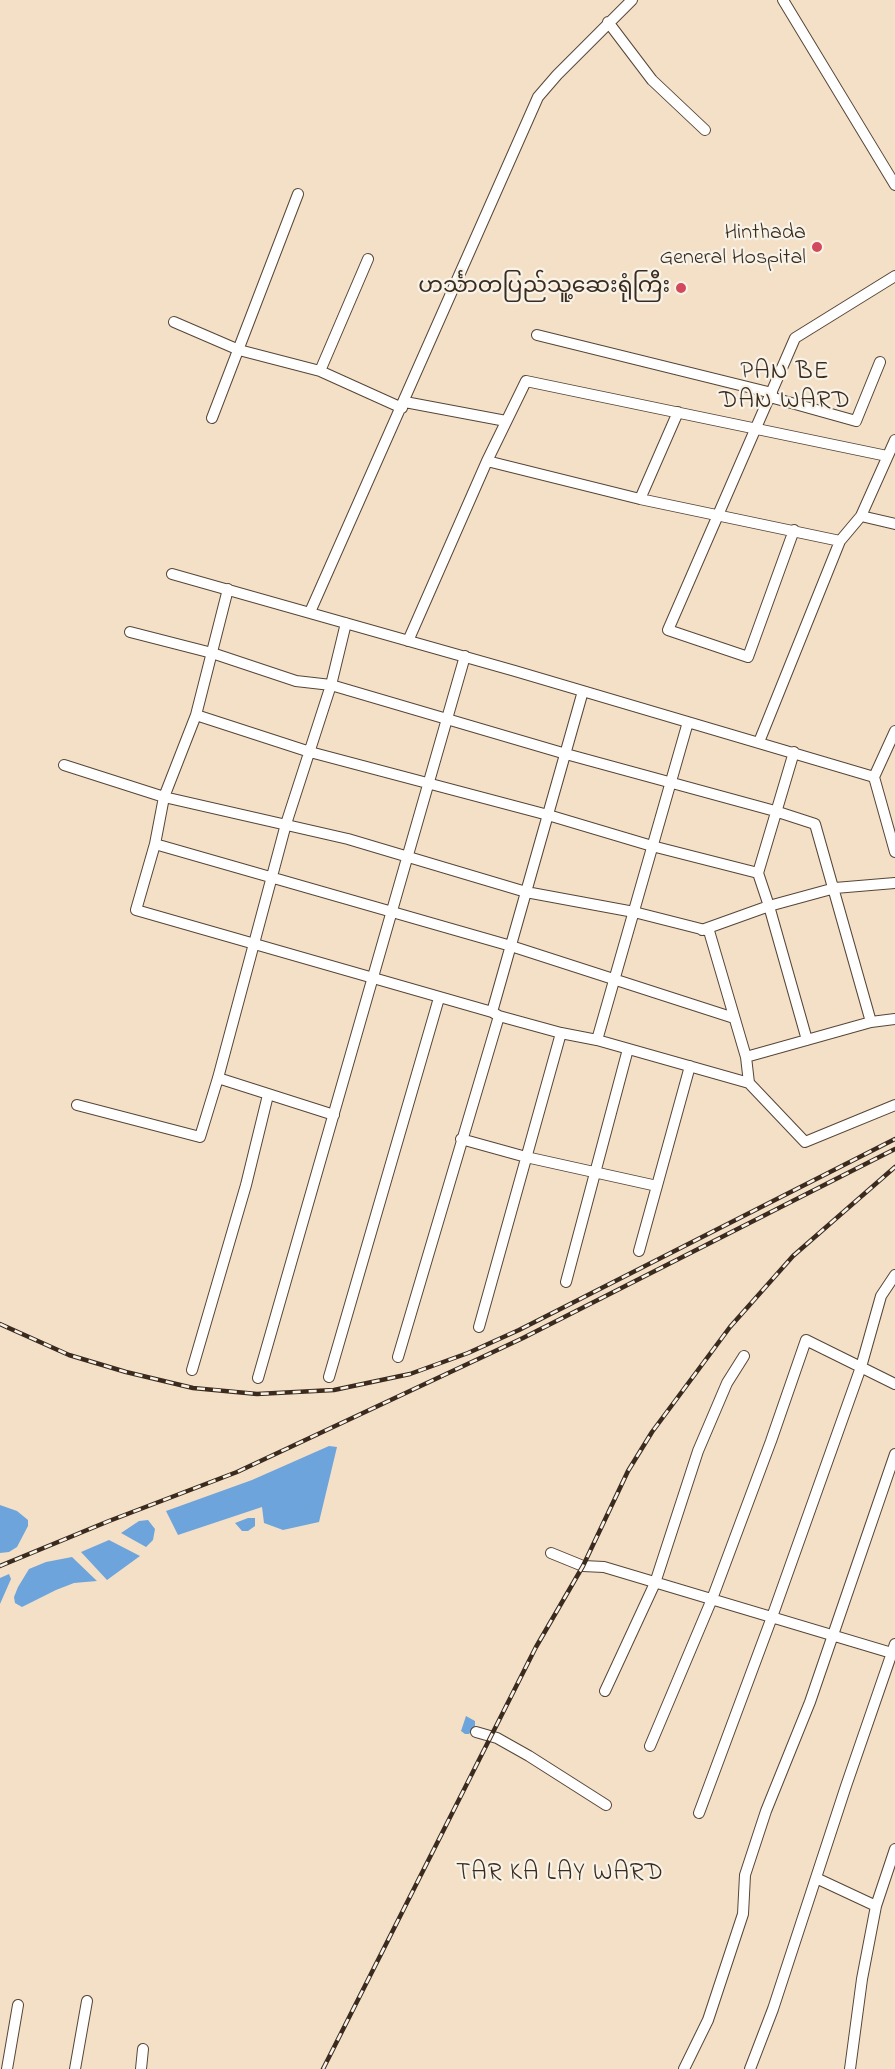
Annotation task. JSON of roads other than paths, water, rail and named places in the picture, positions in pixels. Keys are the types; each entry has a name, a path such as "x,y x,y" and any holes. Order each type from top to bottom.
{"street":[{"path":"310,612 538,97 608,22 632,0"},
{"path":"783,0 895,185"},
{"path":"608,22 652,80 705,130"},
{"path":"212,418 298,194"},
{"path":"320,371 368,259"},
{"path":"794,530 748,657 668,630 795,338 895,276"},
{"path":"174,322 238,350 320,371 403,405 506,422"},
{"path":"537,335 771,395 856,421 880,362"},
{"path":"408,641 487,461 526,381 887,456"},
{"path":"640,499 678,412"},
{"path":"759,742 840,540 861,516 895,440"},
{"path":"487,461 640,499 840,540"},
{"path":"861,516 895,524"},
{"path":"172,574 465,656 874,777"},
{"path":"228,589 196,714 164,797 155,844 136,910 561,1033 597,1040 749,1083 805,1142 895,1105"},
{"path":"77,1105 200,1138 218,1078 286,824 331,685 346,623"},
{"path":"130,632 212,653 296,681 331,685 670,784 775,811 815,824 835,888 871,1022"},
{"path":"258,1378 465,656"},
{"path":"398,1357 462,1139 511,946 583,691"},
{"path":"196,714 310,752 548,815 652,846 758,874"},
{"path":"597,1040 688,722"},
{"path":"894,847 874,777 895,731"},
{"path":"794,752 775,811 758,874 807,1040"},
{"path":"64,765 164,797 348,838 526,892 634,912 709,931 746,1057 749,1083"},
{"path":"155,844 511,946 615,978 734,1018"},
{"path":"702,930 769,906 835,888 895,883"},
{"path":"329,1377 439,998"},
{"path":"746,1057 871,1022 895,1019"},
{"path":"479,1327 561,1033"},
{"path":"566,1282 628,1049"},
{"path":"639,1251 690,1066"},
{"path":"218,1078 334,1115"},
{"path":"192,1370 246,1185 268,1095"},
{"path":"462,1139 526,1157 657,1186"},
{"path":"699,1812 772,1617 861,1367 881,1296 895,1275"},
{"path":"650,1746 712,1599 768,1451 806,1340 895,1384"},
{"path":"605,1692 655,1583 698,1451 727,1383 744,1356"},
{"path":"684,2069 708,2020 743,1914 745,1875 766,1811 810,1702 831,1635 895,1454"},
{"path":"551,1553 582,1566 604,1567 831,1635 894,1650 773,2009 750,2069"},
{"path":"476,1732 497,1738 606,1805"},
{"path":"850,2069 862,1979 876,1906 895,1849"},
{"path":"816,1878 876,1906"},
{"path":"75,2069 87,2001"},
{"path":"7,2069 18,2005"},
{"path":"141,2069 143,2049"}],"water":[{"path":"329,1446 337,1447 319,1522 283,1530 264,1523 262,1507 178,1535 166,1511 252,1480"},
{"path":"0,1505 17,1511 28,1520 28,1526 17,1547 9,1552 0,1553"},
{"path":"248,1518 255,1518 255,1526 248,1531 242,1531 235,1523"},
{"path":"148,1520 155,1529 153,1540 146,1547 121,1533 139,1521"},
{"path":"109,1540 140,1556 107,1580 81,1552"},
{"path":"72,1557 97,1581 74,1583 22,1607 15,1603 14,1597 18,1587 29,1569 46,1562"},
{"path":"9,1574 11,1579 0,1604 0,1578"},
{"path":"466,1716 475,1721 475,1726 469,1734 461,1731"}],"railway":[{"path":"0,1324 69,1355 126,1372 193,1388 257,1394 334,1390 410,1374 468,1353 519,1330 895,1139"},
{"path":"0,1566 109,1521 237,1472 523,1338 895,1149"},
{"path":"323,2069 536,1647 583,1566 628,1471 652,1432 730,1327 793,1256 895,1167"}],"place":[{"name":"Hinthada General Hospital","path":"817,247"},
{"name":"ဟင်္သာတပြည်သူ့ဆေးရုံကြီး","path":"681,288"}],"district":[{"name":"PAN BE DAN WARD","path":"785,388"},
{"name":"TAR KA LAY WARD","path":"560,1875"}]}
